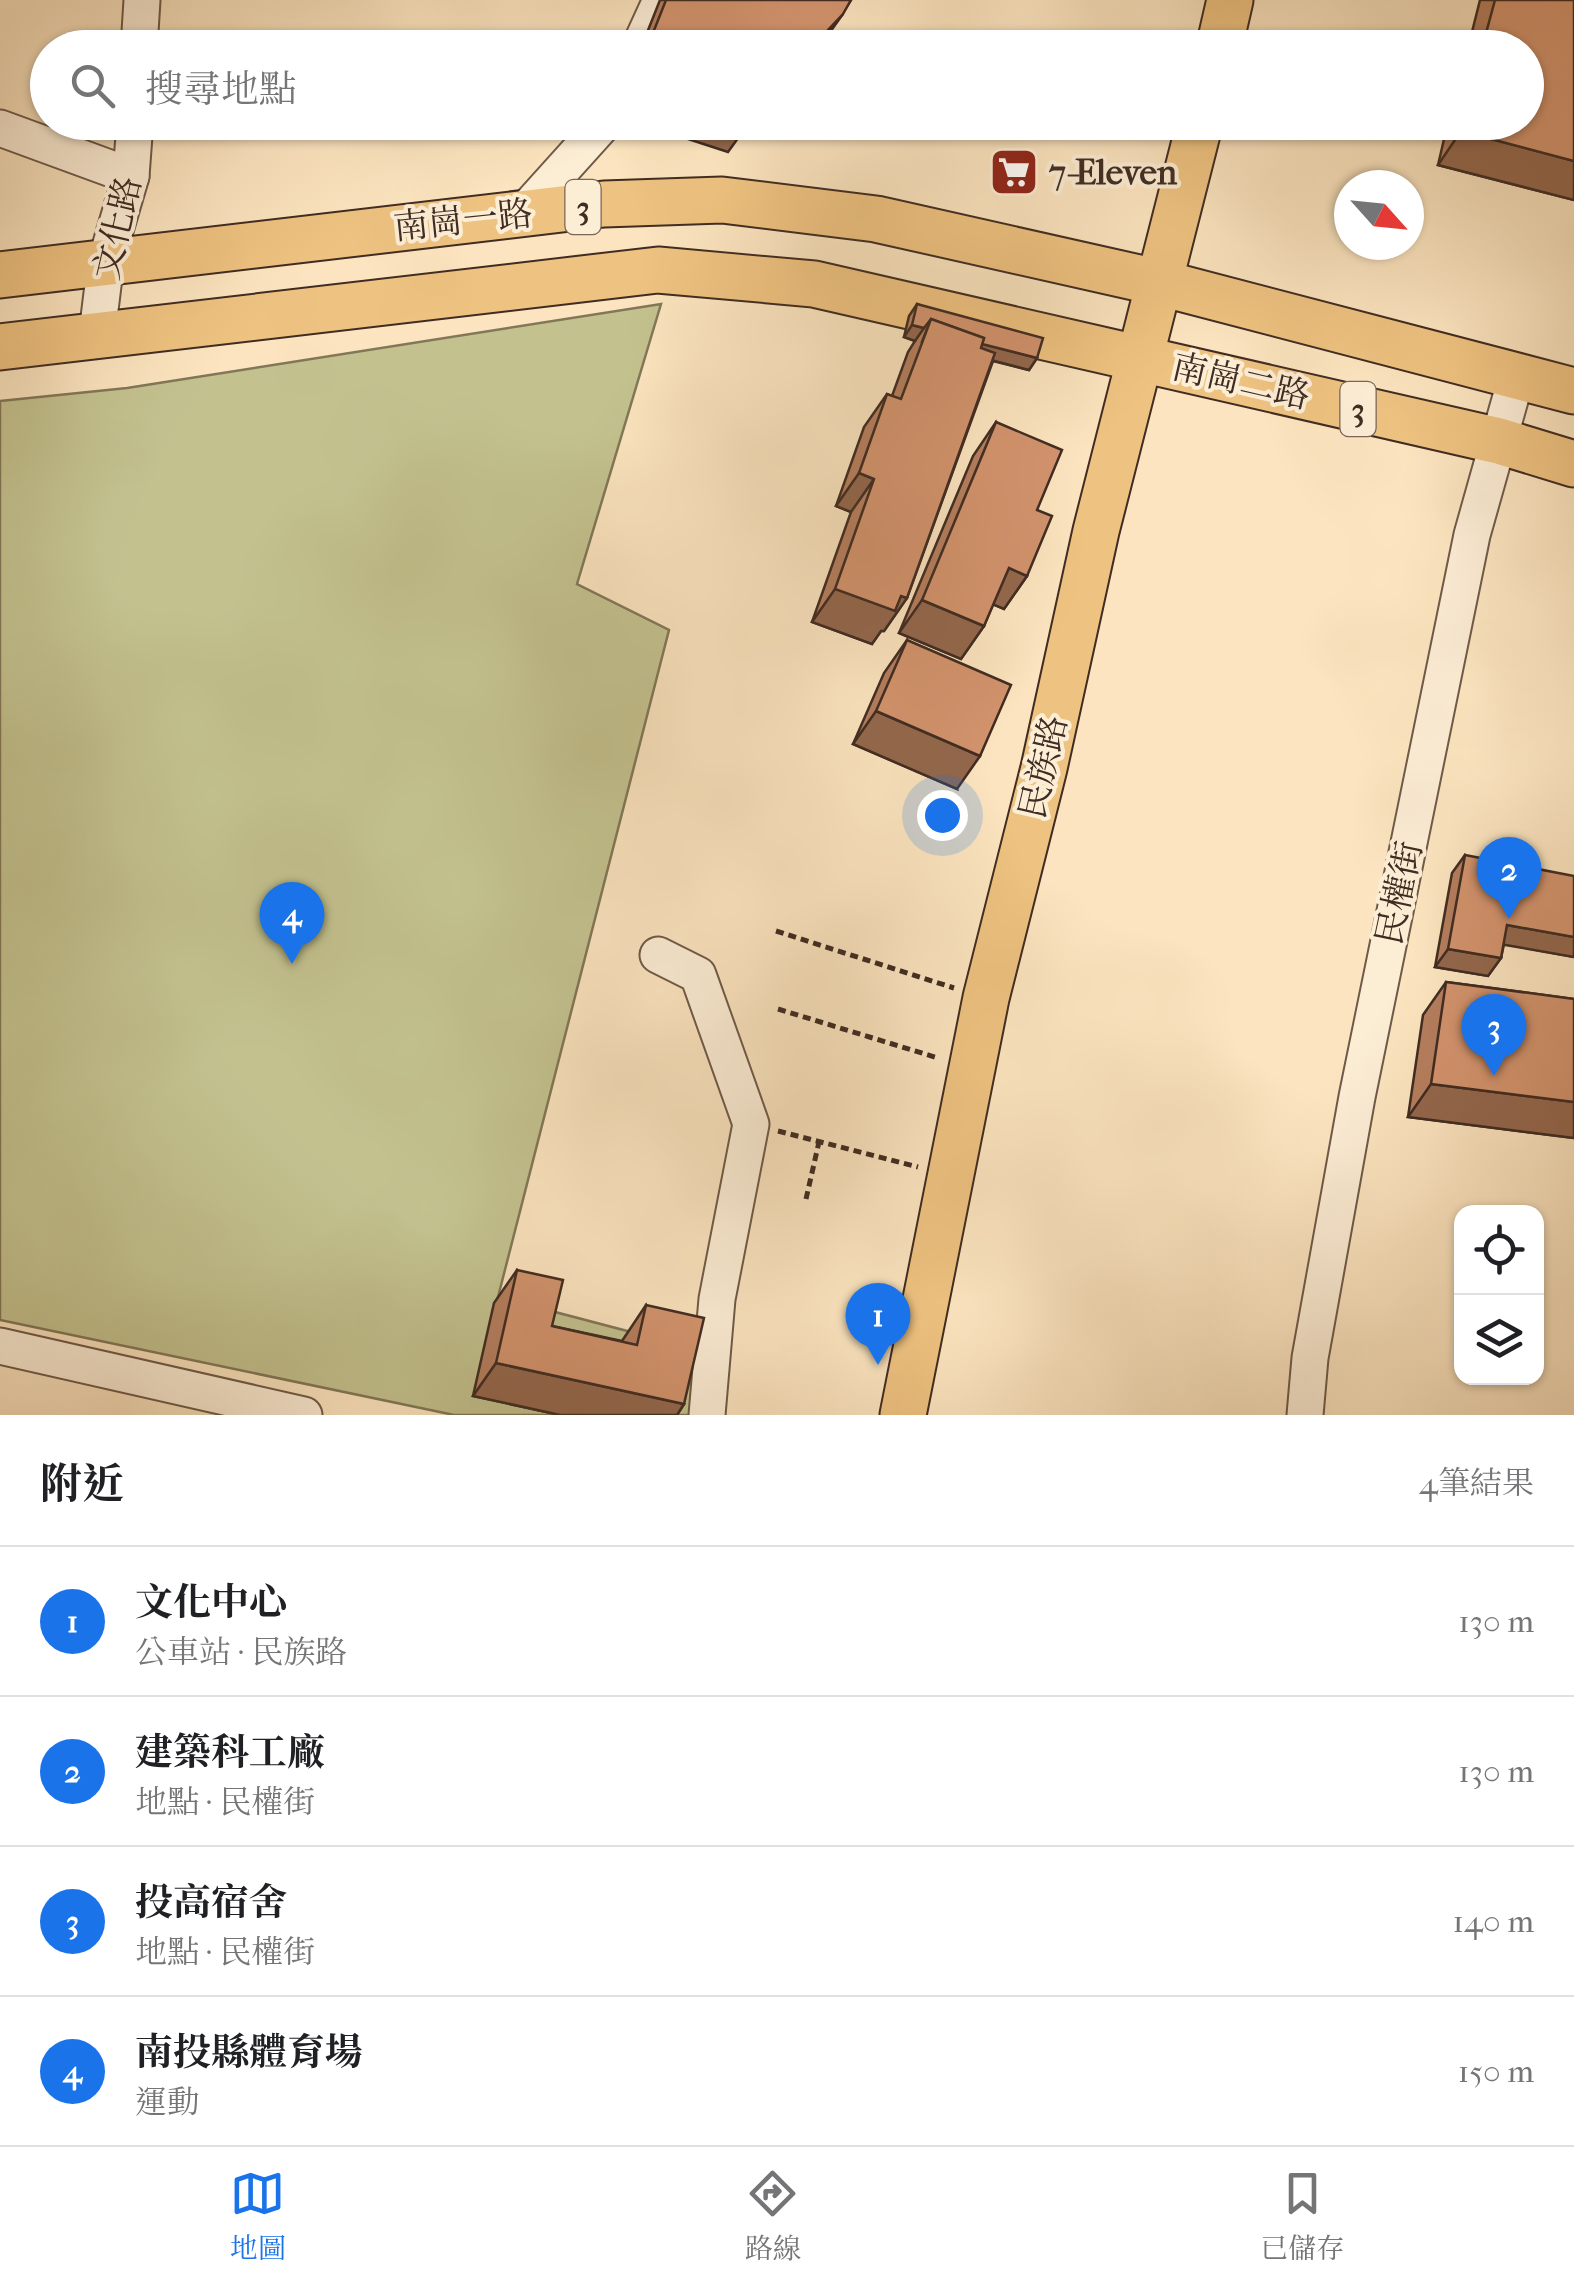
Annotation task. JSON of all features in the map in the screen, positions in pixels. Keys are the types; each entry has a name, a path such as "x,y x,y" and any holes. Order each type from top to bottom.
{"main road":[{"path":"1222,30 1230,0"},
{"name":"民族路","path":"903,1415 986,998 1196,140"},
{"name":"南崗一路","path":"0,275 604,204 722,200 876,220 1161,283"},
{"name":"南崗一路","path":"0,347 658,270 814,284 1140,357"},
{"name":"3","path":"1161,283 1574,390"},
{"name":"南崗二路","path":"1140,357 1499,440 1574,464"}],"street":[{"path":"141,30 142,0"},
{"path":"647,30 661,0"},
{"path":"0,128 30,139"},
{"path":"33,140 131,176"},
{"name":"文化路","path":"97,334 106,261 131,176 134,140"},
{"path":"522,214 590,140"},
{"name":"民權街","path":"1304,1415 1310,1358 1357,1097 1472,536 1517,376"},
{"path":"658,955 698,976 751,1124 717,1299 707,1415"},
{"path":"0,1346 304,1415"}],"path":[{"path":"776,931 986,998"},
{"path":"778,1009 970,1068"},
{"path":"751,1124 949,1175"},
{"path":"806,1199 819,1142"}],"shaded area":[{"path":"661,304 577,584 669,630 498,1297 707,1352 689,1415 454,1415 0,1320 0,401 127,388"}],"building":[{"path":"666,0 851,0 828,30 654,30"},
{"path":"1495,0 1574,0 1574,161 1495,140 1544,140 1544,30 1487,30"},
{"path":"917,304 1043,338 1037,358 982,344 984,338 931,319 924,328 912,325"},
{"path":"931,319 984,338 981,348 995,353 907,598 901,596 895,611 835,589 874,479 859,473 887,394 901,399"},
{"path":"996,422 1062,450 1037,510 1052,516 1027,576 1009,568 984,626 922,600"},
{"path":"907,640 1011,685 980,756 876,711"},
{"path":"1465,855 1574,876 1574,937 1507,925 1501,958 1448,949"},
{"path":"1446,982 1574,999 1574,1102 1431,1084"},
{"path":"517,1270 563,1280 552,1326 637,1345 646,1305 704,1318 684,1404 496,1363"}],"place":[{"name":"7-Eleven","path":"1014,172"},
{"name":"建築科工廠","path":"1509,919"},
{"name":"南投縣體育場","path":"292,964"},
{"name":"投高宿舍","path":"1494,1076"},
{"name":"文化中心","path":"878,1365"}]}
